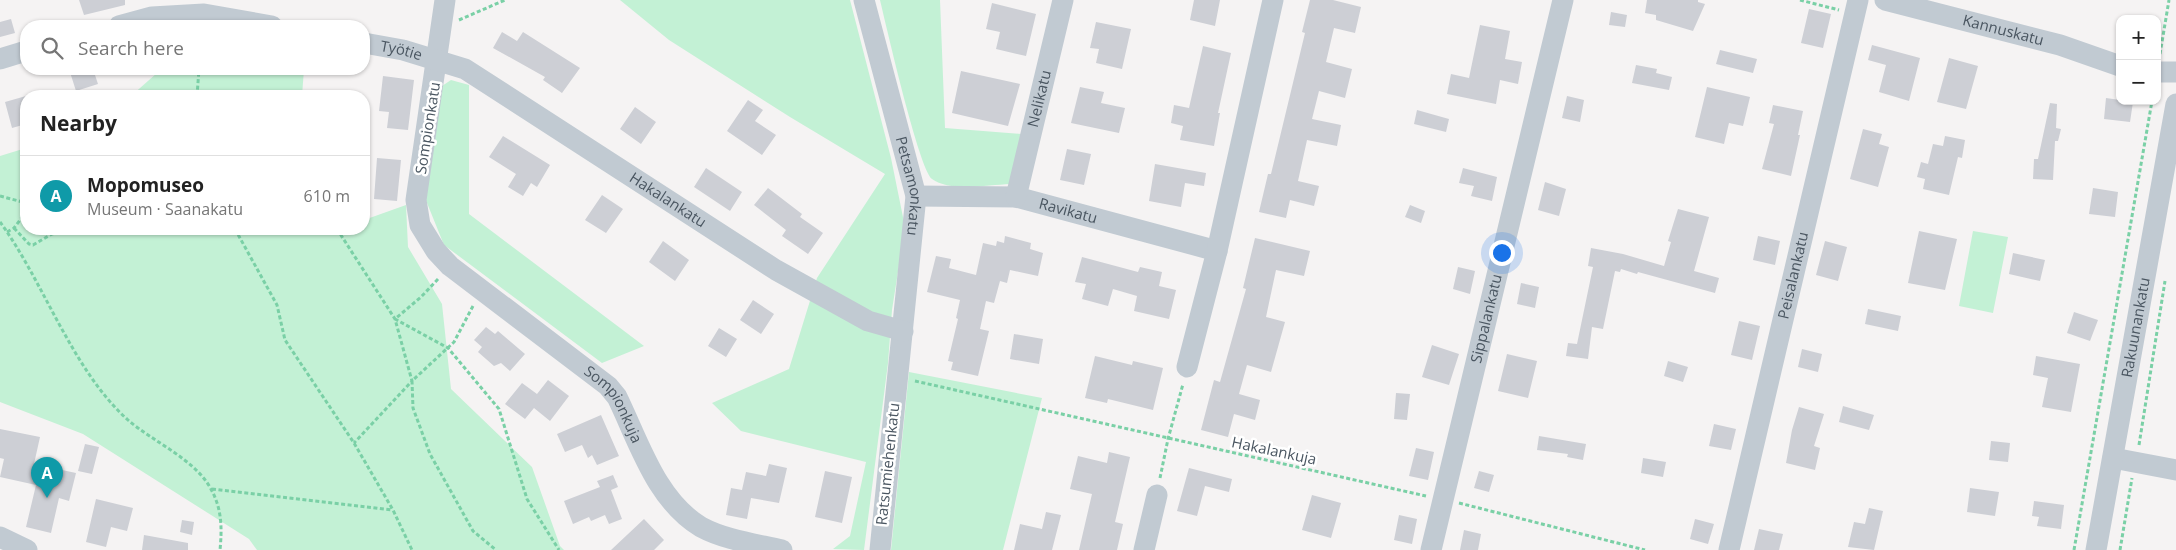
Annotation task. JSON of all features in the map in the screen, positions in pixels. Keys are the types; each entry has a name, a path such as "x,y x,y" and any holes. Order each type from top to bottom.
{"street":[{"name":"Sompionkatu","path":"443,258 420,225 416,200 438,60 445,0"},
{"name":"Petsamonkatu","path":"864,0 916,196 897,378"},
{"name":"Nelikatu","path":"1016,197 1063,0"},
{"path":"1187,367 1217,251 1273,0"},
{"name":"Sippalankatu","path":"1431,550 1563,0"},
{"name":"Peisalankatu","path":"1729,550 1858,0"},
{"name":"Kannuskatu","path":"1886,0 2060,45 2116,65"},
{"path":"141,20 152,17 204,14 238,20"},
{"name":"Työtie","path":"370,44 402,50 438,60"},
{"path":"0,58 20,53"},
{"name":"Hakalankatu","path":"438,60 465,69 776,270 868,322 903,330"},
{"path":"2161,72 2176,72"},
{"name":"Rakuunankatu","path":"2096,550 2172,151 2176,104"},
{"name":"Ravikatu","path":"916,196 1016,197 1217,251"},
{"name":"Sompionkuja","path":"443,258 481,290 608,386 617,397 660,486 678,508 702,527 728,538 782,550"},
{"name":"Ratsumiehenkatu","path":"880,550 897,378"},
{"path":"2113,458 2176,470"},
{"path":"1144,550 1157,495"},
{"path":"0,537 26,550"}],"path":[{"path":"442,26 505,0"},
{"path":"2159,60 2169,0"},
{"path":"197,90 199,75"},
{"path":"2074,550 2151,105"},
{"path":"0,196 20,201"},
{"path":"7,232 14,228 20,220"},
{"path":"0,222 101,390 128,420 192,466 212,489 219,508 222,529 220,550"},
{"path":"14,228 20,234"},
{"path":"21,235 29,244 33,245 50,235"},
{"path":"238,235 277,305 285,340 354,443 393,510 412,550"},
{"path":"341,235 395,319 412,381 413,408 430,454 473,532 496,550"},
{"path":"395,319 421,298 443,258"},
{"path":"2120,550 2165,279"},
{"path":"354,443 412,381 454,342 481,290"},
{"path":"395,319 448,348 499,409 527,500 559,550"},
{"path":"1157,495 1168,439 1187,367"},
{"name":"Hakalankuja","path":"897,378 1442,499 1645,550"},
{"path":"212,489 393,510"}],"green space":[{"path":"620,0 850,0 891,158 905,227 892,310 888,363 864,550 833,549 850,536 866,462 741,431 712,403 789,369 817,278 885,174 790,117 669,40"},
{"path":"880,0 940,0 945,128 1021,134 1010,184 958,187 939,183 932,179 926,169 911,125"},
{"path":"155,75 304,75 302,90 138,90"},
{"path":"451,80 469,85 469,214 644,346 602,363 444,245 425,198 442,86"},
{"path":"20,150 20,235 370,235 370,218 406,205 408,247 442,304 451,389 532,467 560,546 564,550 257,550 249,539 83,434 0,402 0,156"},
{"path":"1973,231 2008,237 1993,313 1959,306"},
{"path":"909,372 1042,398 1003,550 891,550"}],"building":[{"path":"79,0 125,0 125,5 84,15"},
{"path":"1194,0 1220,0 1215,26 1190,20"},
{"path":"1310,0 1333,0 1361,7 1355,33 1334,28 1326,62 1352,69 1345,98 1319,91 1312,119 1341,125 1337,146 1307,140 1298,181 1319,186 1314,206 1290,200 1286,218 1259,212 1268,174 1271,174 1305,33 1302,32"},
{"path":"1647,0 1698,0 1698,2 1705,4 1693,31 1656,20 1656,15 1645,13"},
{"path":"992,3 1036,14 1026,56 996,49 1000,32 986,29"},
{"path":"1809,9 1831,14 1823,48 1801,43"},
{"path":"1611,12 1627,15 1625,27 1609,25"},
{"path":"11,19 15,33 0,37 0,22"},
{"path":"1096,22 1131,29 1122,69 1096,63 1099,49 1090,48"},
{"path":"1480,25 1510,31 1505,59 1522,62 1518,84 1500,80 1496,104 1447,94 1451,74 1469,78"},
{"path":"502,32 517,41 523,32 580,68 562,93 543,80 545,77 493,48"},
{"path":"1872,45 1920,58 1909,101 1879,92 1886,65 1868,60"},
{"path":"1203,46 1231,53 1218,113 1220,113 1214,146 1180,140 1183,126 1171,123 1174,105 1189,108"},
{"path":"1720,50 1757,59 1753,73 1716,64"},
{"path":"1949,58 1978,66 1966,109 1937,102"},
{"path":"1636,65 1657,69 1656,73 1672,77 1669,90 1632,83"},
{"path":"961,71 1020,84 1008,126 952,113"},
{"path":"71,75 95,75 98,84 76,90"},
{"path":"383,76 414,80 408,130 387,128 389,112 379,111"},
{"path":"1080,87 1104,92 1101,103 1125,108 1119,133 1071,123"},
{"path":"1707,87 1750,97 1743,126 1729,123 1724,144 1695,137"},
{"path":"1567,96 1584,100 1580,122 1562,118"},
{"path":"20,98 20,126 12,128 5,102"},
{"path":"2106,98 2116,99 2116,105 2133,105 2130,122 2104,119"},
{"path":"748,100 763,110 755,121 776,135 762,155 727,131"},
{"path":"2050,103 2057,104 2056,128 2061,129 2058,141 2055,141 2053,180 2033,179 2034,159 2038,159"},
{"path":"1773,105 1803,111 1791,176 1762,169 1774,124 1769,123"},
{"path":"635,107 656,122 641,144 620,129"},
{"path":"1417,110 1449,119 1446,132 1414,124"},
{"path":"1863,129 1882,134 1879,144 1889,147 1878,187 1850,179"},
{"path":"503,136 550,165 537,187 531,183 523,196 508,187 516,174 489,157"},
{"path":"1945,136 1965,140 1962,158 1958,157 1949,195 1923,189 1925,179 1917,177 1921,162 1928,164 1933,144 1943,146"},
{"path":"1067,149 1091,154 1084,185 1060,180"},
{"path":"377,158 401,160 397,201 374,199"},
{"path":"1155,164 1206,173 1204,186 1185,183 1181,207 1149,201"},
{"path":"706,168 742,192 730,211 694,187"},
{"path":"1463,168 1497,177 1492,201 1471,196 1474,186 1459,183"},
{"path":"1545,182 1566,189 1559,216 1538,210"},
{"path":"768,188 802,214 800,217 823,233 808,254 782,236 786,230 754,205"},
{"path":"2093,188 2118,192 2115,217 2089,214"},
{"path":"602,195 623,209 606,233 585,220"},
{"path":"1410,205 1425,211 1421,223 1405,217"},
{"path":"1678,209 1709,217 1694,271 1719,278 1715,293 1638,272 1637,274 1621,269 1620,272 1615,271 1603,329 1592,327 1588,359 1566,356 1568,343 1577,344 1593,267 1588,266 1591,248 1623,254 1664,266 1671,242 1668,241"},
{"path":"1919,231 1957,239 1945,290 1908,283"},
{"path":"1005,236 1031,243 1030,249 1043,253 1038,276 1010,270 1007,283 1000,281 994,303 986,301 980,329 989,331 978,376 951,370 953,362 948,361 958,319 956,318 960,300 927,292 936,256 951,259 949,268 976,275 983,243 996,246 997,241 1004,243"},
{"path":"1758,236 1780,241 1775,265 1753,260"},
{"path":"1255,238 1310,251 1304,276 1276,270 1266,317 1285,322 1271,372 1247,365 1239,394 1260,400 1255,420 1234,414 1228,437 1201,430 1214,380 1220,382 1246,289 1243,288"},
{"path":"663,241 689,260 675,281 649,262"},
{"path":"1825,241 1847,247 1838,281 1816,275"},
{"path":"2013,253 2045,260 2040,281 2009,274"},
{"path":"1082,257 1138,272 1140,267 1162,272 1159,286 1176,290 1169,319 1134,311 1137,296 1113,289 1108,306 1082,299 1086,284 1075,282"},
{"path":"1458,267 1475,271 1470,294 1453,289"},
{"path":"1521,283 1539,287 1535,308 1517,304"},
{"path":"753,300 774,314 761,334 740,320"},
{"path":"1868,309 1901,316 1898,331 1865,324"},
{"path":"2074,312 2098,320 2090,341 2067,333"},
{"path":"1739,321 1760,326 1752,360 1731,355"},
{"path":"486,327 495,334 498,331 525,354 510,371 501,363 494,366 478,352 482,347 474,340"},
{"path":"719,328 737,339 726,357 708,346"},
{"path":"1014,334 1043,339 1039,364 1010,359"},
{"path":"1432,345 1459,354 1449,385 1422,377"},
{"path":"1802,349 1822,354 1818,372 1798,367"},
{"path":"1507,354 1537,361 1528,398 1498,391"},
{"path":"1095,356 1132,365 1133,361 1163,368 1153,410 1108,399 1107,403 1085,398"},
{"path":"2036,356 2080,364 2071,412 2042,407 2048,378 2033,375"},
{"path":"1668,361 1688,367 1683,382 1664,376"},
{"path":"548,380 569,396 550,421 534,408 525,419 505,404 522,383 537,394"},
{"path":"1396,393 1410,394 1407,420 1394,419"},
{"path":"1843,406 1874,415 1869,430 1839,422"},
{"path":"1799,407 1824,414 1814,446 1820,448 1815,470 1786,463 1792,430"},
{"path":"601,415 619,456 597,465 592,455 588,458 582,445 565,452 557,434"},
{"path":"1714,424 1736,429 1731,450 1709,446"},
{"path":"0,429 40,437 34,464 76,473 69,501 59,498 51,533 26,527 36,485 0,477 4,459 0,458"},
{"path":"1539,436 1586,444 1583,460 1567,457 1568,454 1537,450"},
{"path":"1991,441 2010,443 2008,462 1989,460"},
{"path":"85,444 99,447 92,474 78,471"},
{"path":"1416,448 1434,452 1428,480 1409,476"},
{"path":"1109,452 1130,457 1115,522 1123,524 1117,550 1079,550 1092,494 1070,489 1078,456 1107,463"},
{"path":"1643,458 1666,462 1663,477 1641,473"},
{"path":"769,464 787,468 779,503 751,498 747,519 726,515 731,488 742,490 746,472 766,476"},
{"path":"1189,468 1232,479 1229,492 1205,486 1197,516 1177,511"},
{"path":"825,471 852,477 842,523 815,517"},
{"path":"1479,471 1494,475 1489,492 1474,488"},
{"path":"613,475 618,487 611,490 622,519 609,524 605,515 591,521 589,517 573,524 564,501 600,487 597,481"},
{"path":"1970,488 1999,492 1995,516 1967,512"},
{"path":"1312,495 1341,503 1331,538 1302,530"},
{"path":"96,499 133,508 127,531 111,527 106,547 86,542"},
{"path":"2034,501 2064,505 2061,529 2037,526 2039,517 2032,516"},
{"path":"1869,508 1883,511 1874,550 1848,547 1854,522 1865,524"},
{"path":"1046,512 1061,515 1052,550 1014,550 1020,524 1042,529"},
{"path":"1399,515 1417,519 1412,544 1394,540"},
{"path":"644,519 664,540 654,550 611,550"},
{"path":"1695,519 1714,524 1708,544 1690,539"},
{"path":"182,520 194,522 192,535 180,532"},
{"path":"1759,529 1783,534 1779,550 1754,550"},
{"path":"1464,530 1481,534 1478,550 1460,550"},
{"path":"144,535 188,543 188,550 142,550"}],"place":[{"name":"Mopomuseo","path":"47,498"}]}
